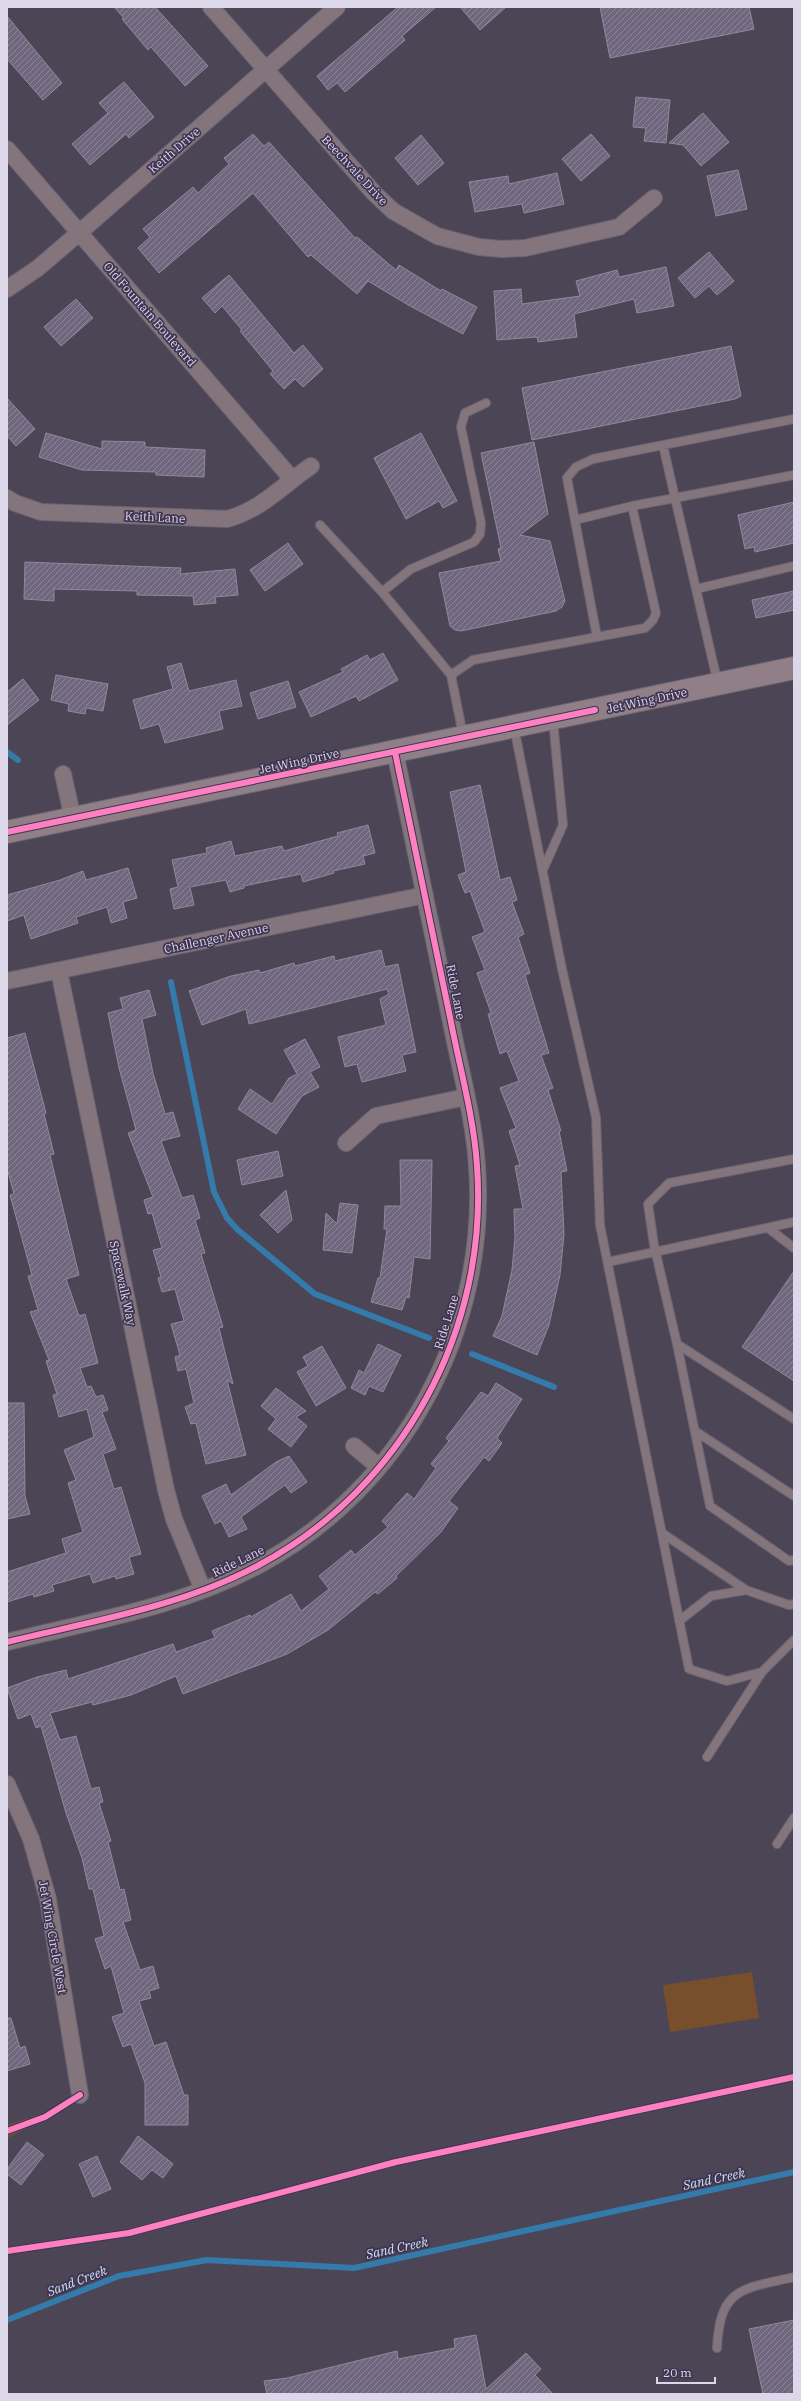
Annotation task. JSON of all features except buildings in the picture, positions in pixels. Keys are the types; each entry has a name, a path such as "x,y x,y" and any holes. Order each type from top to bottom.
{"main road":[{"name":"Jet Wing Drive","path":"7,832 794,668"}],"street":[{"name":"Beechvale Drive","path":"210,7 374,193 393,211 420,228 458,243 486,248 525,248 619,227 654,198"},
{"name":"Keith Drive","path":"7,289 38,268 337,7"},
{"name":"Old Fountain Boulevard","path":"7,150 80,232 292,479"},
{"name":"Keith Lane","path":"7,498 15,503 41,512 227,519 256,508 311,466"},
{"name":"Ride Lane","path":"7,1642 168,1602 203,1590 260,1564 286,1548 341,1506 379,1467 405,1435 425,1404 455,1339 475,1250 478,1193 477,1165 466,1097 395,752"},
{"path":"63,774 73,819"},
{"name":"Challenger Avenue","path":"7,981 425,895"},
{"name":"Spacewalk Way","path":"59,971 166,1490 174,1519 203,1590"},
{"path":"346,1143 376,1116 466,1097"},
{"path":"354,1446 379,1467"},
{"name":"Jet Wing Circle West","path":"7,1784 31,1839 48,1899 80,2095"}],"lane":[{"path":"382,592 411,569 474,542 480,534 481,523 461,427 465,413 486,403"},
{"path":"597,637 567,478 576,467 592,459 794,419"},
{"path":"663,445 718,685"},
{"path":"575,520 632,506 794,475"},
{"path":"451,675 473,660 645,628 653,620 656,613 632,506"},
{"path":"320,525 382,592 451,675 463,738"},
{"path":"696,589 794,566"},
{"path":"543,870 563,825 553,719"},
{"path":"514,727 596,1117 600,1225 689,1669 727,1681 762,1672"},
{"path":"794,1159 669,1184 648,1204 655,1252 677,1344 710,1506 789,1561 794,1560"},
{"path":"608,1262 794,1222"},
{"path":"768,1228 794,1248"},
{"path":"677,1344 794,1419"},
{"path":"694,1430 794,1496"},
{"path":"662,1534 746,1590 789,1605 794,1604"},
{"path":"679,1621 711,1596 746,1590"},
{"path":"707,1757 762,1672 794,1640"},
{"path":"776,1844 794,1818"},
{"path":"717,2348 718,2324 726,2305 744,2289 794,2277"}],"shaded area":[{"path":"752,1972 759,2018 670,2032 663,1985"},
{"path":"45,2113 47,2118 7,2138 7,2125"}],"waterway":[{"path":"7,752 18,760"},
{"path":"171,982 214,1192 227,1218 238,1230 315,1294 429,1338"},
{"path":"472,1354 554,1387"},
{"name":"Sand Creek","path":"7,2320 119,2276 207,2260 354,2268 794,2172"}],"cycle path":[{"path":"7,832 595,710"},
{"path":"7,1642 136,1611 199,1592 229,1580 259,1565 310,1532 356,1493 394,1448 426,1398 451,1344 468,1286 477,1227 477,1166 473,1130 466,1094 395,752"},
{"path":"7,2251 129,2233 396,2162 794,2077"},
{"path":"7,2131 45,2117 80,2095"}]}
